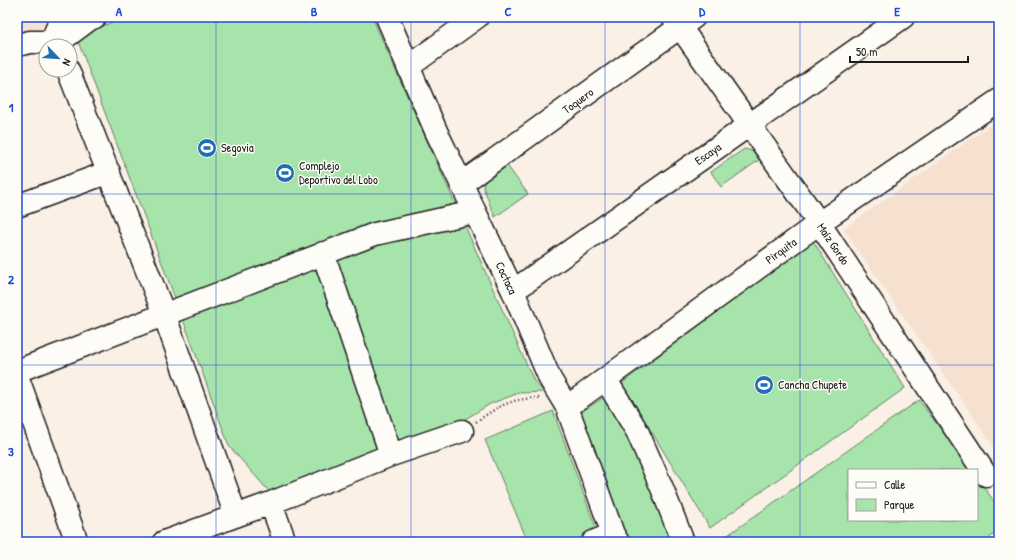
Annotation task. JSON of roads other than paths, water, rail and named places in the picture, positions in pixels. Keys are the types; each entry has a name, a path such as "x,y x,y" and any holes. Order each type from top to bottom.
{"street":[{"path":"54,38 62,17"},
{"path":"64,38 95,17"},
{"name":"Coctaca","path":"387,17 461,184 513,291 550,379 565,403 615,538"},
{"path":"408,66 477,17"},
{"name":"Escaya","path":"513,291 903,17"},
{"name":"Maíz Gordo","path":"683,20 749,125 819,223 986,475"},
{"name":"Toquero","path":"461,184 683,20"},
{"path":"17,46 30,42 38,43"},
{"path":"71,78 164,314 236,516"},
{"name":"Pirquita","path":"565,403 606,380 819,223 999,100"},
{"path":"17,206 109,172"},
{"path":"17,371 375,234 474,212"},
{"path":"323,253 391,455"},
{"path":"17,376 78,542"},
{"path":"606,380 637,431 662,488 683,542"},
{"path":"164,542 271,503 391,455 462,431"},
{"path":"271,503 285,542"},
{"path":"593,542 615,538"}],"place":[{"name":"Segovia","path":"207,148"},
{"name":"Complejo Deportivo del Lobo","path":"285,173"},
{"name":"Cancha Chupete","path":"764,385"}]}
